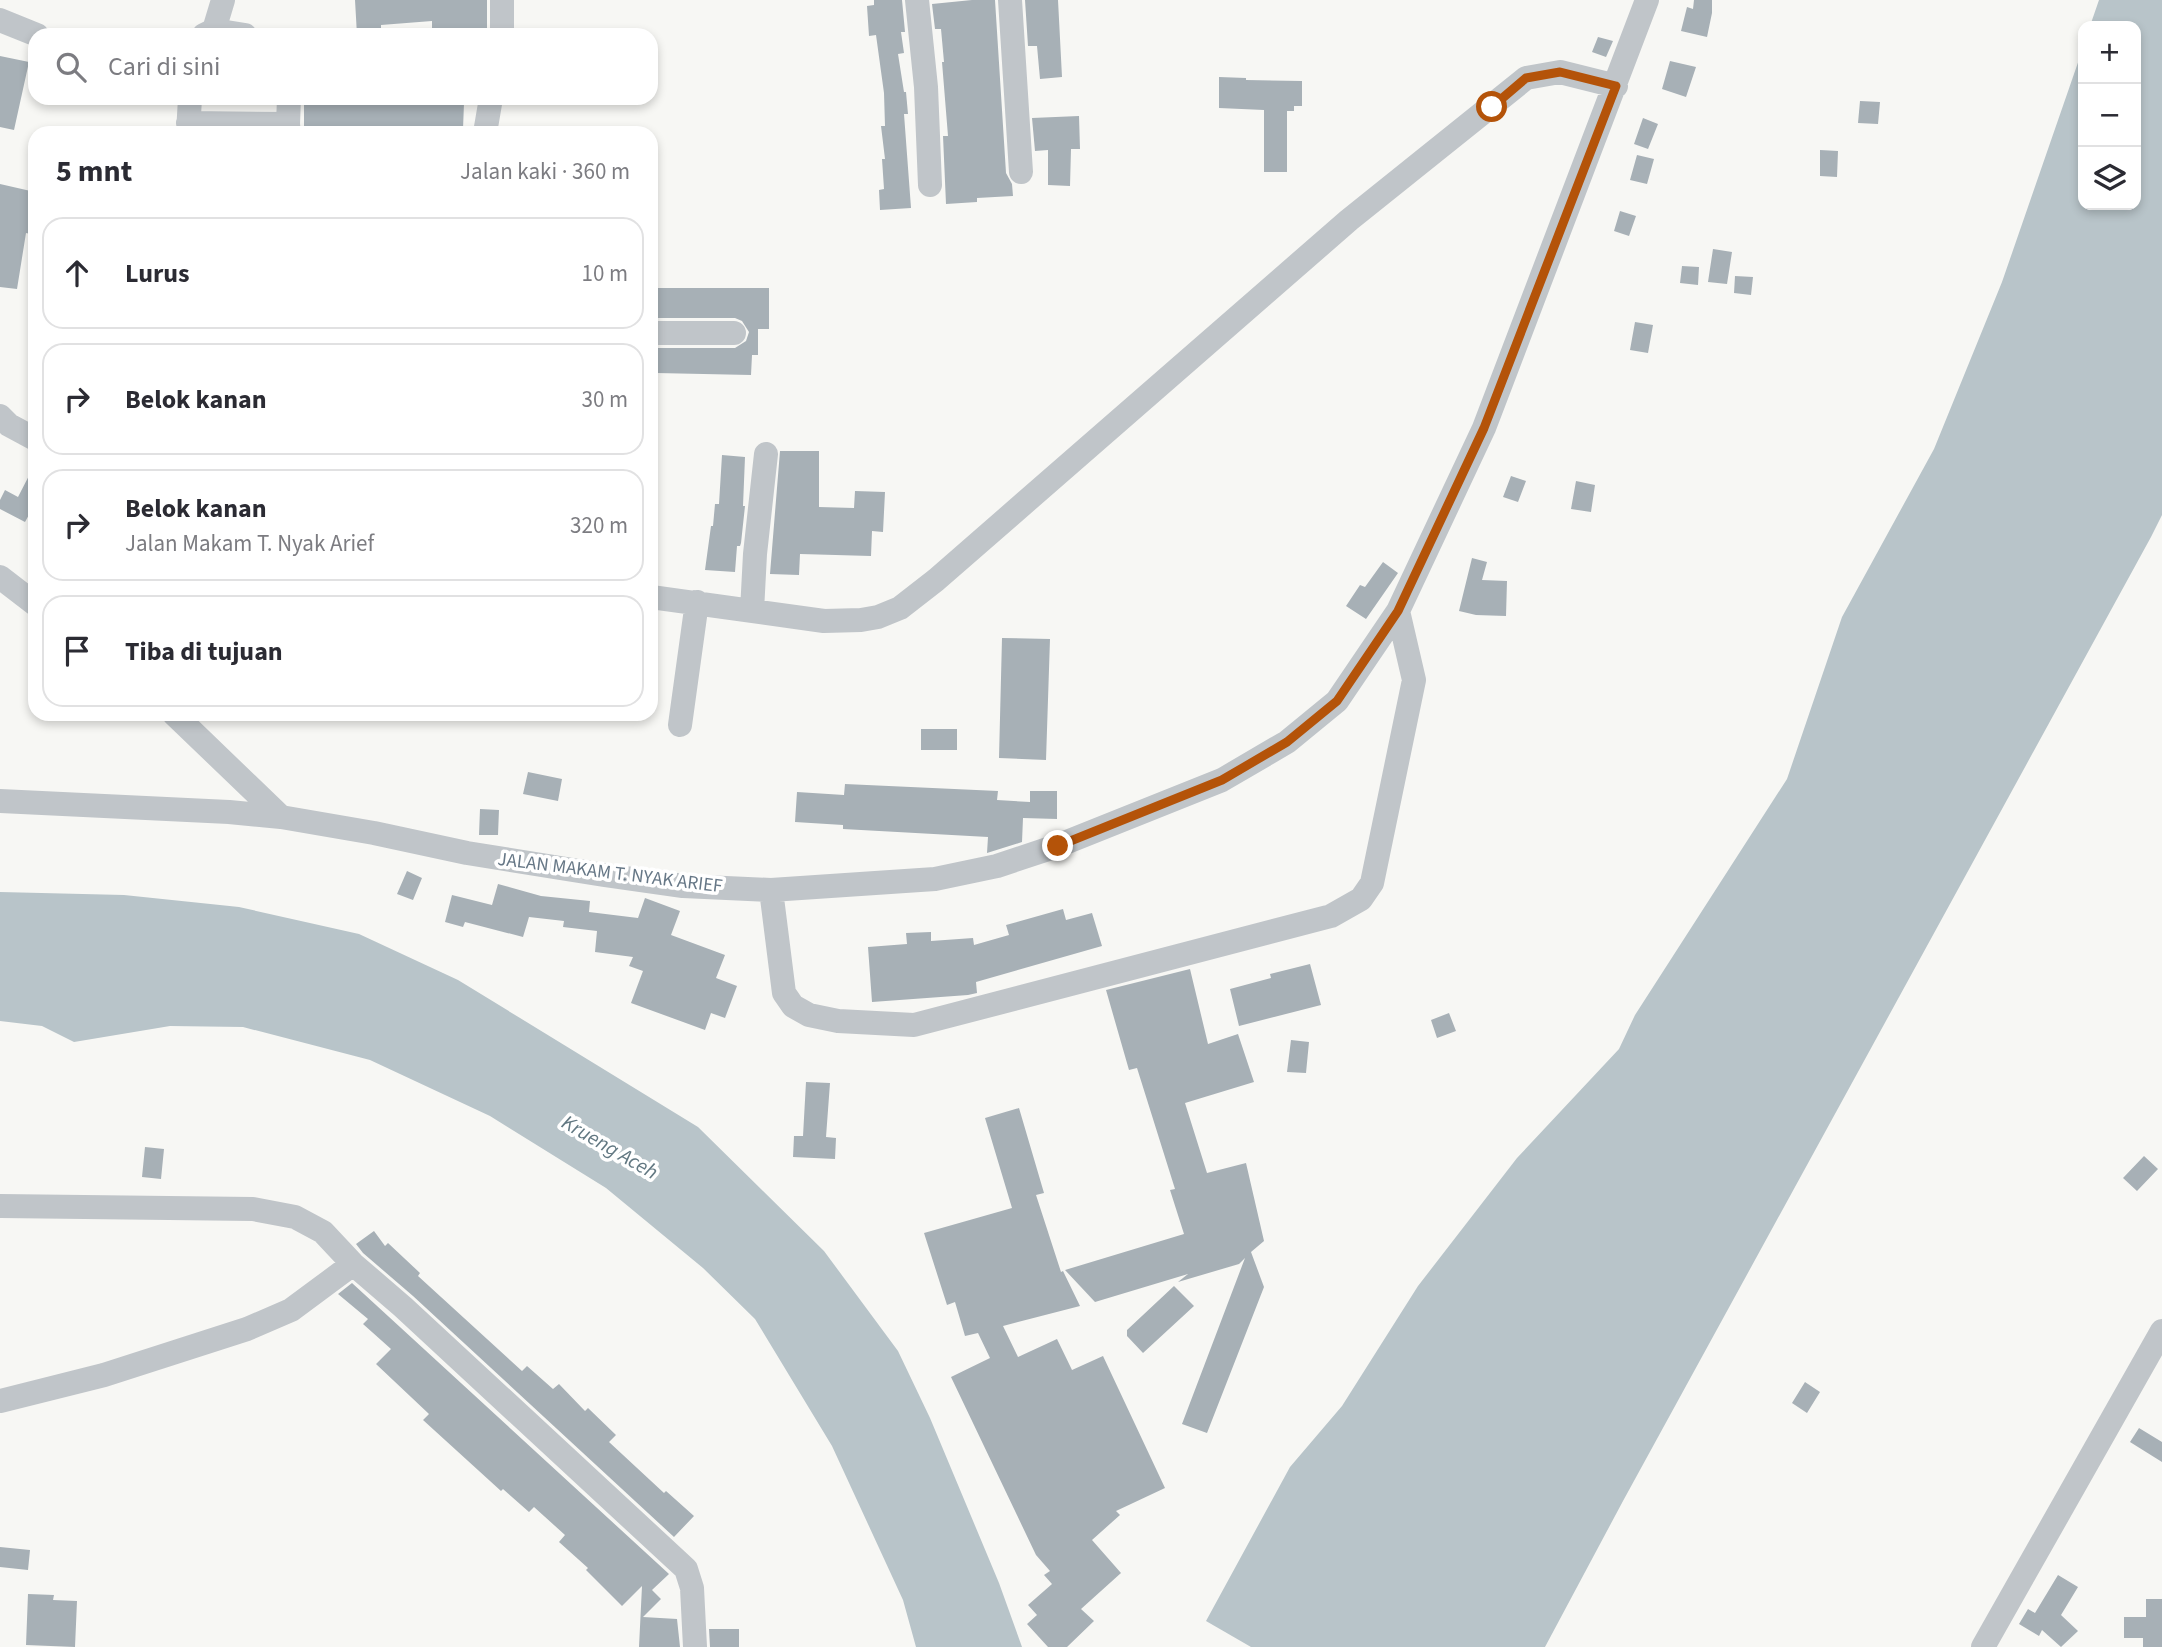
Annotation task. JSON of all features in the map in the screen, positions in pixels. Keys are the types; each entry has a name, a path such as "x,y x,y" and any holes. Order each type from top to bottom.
{"street":[{"path":"211,28 223,0"},
{"path":"502,0 502,28"},
{"path":"917,0 926,87 930,185"},
{"path":"1010,0 1021,172"},
{"name":"JALAN MAKAM T. NYAK ARIEF","path":"0,801 281,817 467,853 604,875 683,886 771,890 935,879 997,866 1058,846 1222,780 1287,742 1337,701 1398,611 1484,428 1647,0"},
{"path":"0,20 28,31"},
{"path":"658,598 824,621 861,621 900,608 957,562 1349,220 1526,78 1560,72 1616,86"},
{"path":"188,126 190,105"},
{"path":"289,105 289,126"},
{"path":"486,126 490,105"},
{"path":"658,333 734,333"},
{"path":"0,415 9,425 28,435"},
{"path":"752,611 766,454"},
{"path":"0,577 28,599"},
{"path":"680,725 697,602"},
{"path":"771,890 784,993 793,1006 809,1015 838,1021 901,1025 914,1025 980,1009 1331,916 1361,900 1372,883 1414,680 1398,611"},
{"path":"181,721 281,817"},
{"path":"0,1206 253,1209 295,1217 323,1233 353,1264 686,1569 692,1588 695,1647"},
{"path":"0,1401 104,1375 247,1329 291,1310 353,1264"},
{"path":"1983,1647 2162,1331"}],"water":[{"path":"2099,0 2162,0 2162,515 2151,537 1545,1647 1251,1647 1206,1621 1290,1467 1342,1406 1418,1286 1517,1158 1619,1049 1635,1015 1787,779 1842,617 1934,449 2002,282 2078,62 2078,210 2141,210 2141,21 2092,21"},
{"name":"Krueng Aceh","path":"0,892 124,895 239,907 359,934 458,980 698,1127 824,1251 898,1351 930,1418 999,1583 1022,1647 916,1647 903,1600 832,1446 755,1319 703,1268 606,1188 490,1116 370,1060 243,1027 170,1026 74,1042 42,1026 0,1021"}],"building":[{"path":"355,0 487,0 487,28 432,28 432,21 381,25 381,28 357,28"},
{"path":"874,0 902,0 905,32 901,32 904,53 898,54 908,114 904,114 911,208 880,210 879,190 884,189 882,159 885,159 881,126 885,126 884,93 876,35 869,36 867,6 874,5"},
{"path":"995,0 1006,173 1012,184 1013,196 977,198 977,202 946,204 943,136 948,136 944,62 941,29 935,29 932,4"},
{"path":"1025,0 1058,0 1062,77 1040,79 1037,46 1028,46"},
{"path":"1694,0 1712,0 1707,37 1681,31 1687,7 1693,9"},
{"path":"1598,37 1613,41 1606,57 1592,52"},
{"path":"0,56 28,62 28,67 14,130 0,127"},
{"path":"1670,61 1696,67 1686,97 1662,89"},
{"path":"1219,77 1302,81 1302,106 1294,106 1294,111 1287,111 1287,172 1264,172 1264,110 1219,108"},
{"path":"1860,101 1880,102 1878,124 1858,123"},
{"path":"304,105 464,105 463,126 304,126"},
{"path":"1079,116 1080,149 1071,149 1070,186 1048,185 1048,150 1035,151 1032,118"},
{"path":"1643,118 1658,124 1648,149 1634,144"},
{"path":"1820,150 1838,151 1837,177 1820,176"},
{"path":"1637,155 1654,159 1647,184 1630,180"},
{"path":"0,184 28,190 28,233 17,289 0,287"},
{"path":"1620,211 1636,216 1629,236 1614,231"},
{"path":"1713,249 1732,252 1727,284 1708,282"},
{"path":"1682,266 1699,267 1698,285 1680,283"},
{"path":"1735,276 1753,277 1751,295 1734,293"},
{"path":"658,288 769,288 769,329 758,329 758,355 752,355 751,375 658,373 658,348 735,348 746,341 749,332 742,321 735,318 658,318"},
{"path":"1635,322 1653,325 1648,353 1630,350"},
{"path":"780,451 819,451 819,507 854,508 855,491 885,492 883,532 872,531 871,556 800,554 799,575 770,574"},
{"path":"722,455 745,457 745,506 735,572 705,570 715,504 719,504"},
{"path":"1511,476 1526,481 1518,502 1503,497"},
{"path":"28,478 28,517 25,522 0,509 0,500 5,490 18,497"},
{"path":"1576,481 1595,485 1591,512 1571,509"},
{"path":"1472,558 1487,562 1482,580 1507,581 1506,616 1476,615 1459,611"},
{"path":"1383,562 1398,573 1366,619 1346,606 1360,585 1365,587"},
{"path":"1002,638 1050,639 1046,760 999,758"},
{"path":"921,729 957,729 957,750 921,750"},
{"path":"528,772 562,779 558,801 523,794"},
{"path":"845,784 998,791 997,800 1030,802 1030,791 1057,791 1057,819 1023,818 1022,842 987,853 988,837 843,829 843,825 795,822 797,792 844,795"},
{"path":"480,809 499,810 498,835 479,835"},
{"path":"407,871 422,878 413,900 397,894"},
{"path":"498,884 541,896 590,901 589,912 638,918 645,898 680,911 671,935 725,955 716,978 737,986 725,1018 711,1013 705,1030 631,1003 643,971 629,966 633,957 595,952 597,931 563,927 564,921 529,917 523,937 465,922 463,927 445,922 452,895 492,905"},
{"path":"1063,909 1066,920 1092,913 1102,946 976,982 977,993 872,1002 868,947 907,944 906,933 931,932 931,941 973,938 974,945 1009,935 1006,925"},
{"path":"1310,964 1321,1005 1239,1026 1230,989 1271,978 1270,974"},
{"path":"1190,969 1208,1044 1238,1034 1254,1082 1185,1103 1207,1173 1246,1163 1264,1241 1251,1252 1264,1287 1207,1433 1182,1424 1245,1258 1239,1264 1178,1282 1188,1274 1095,1302 1065,1270 1184,1234 1170,1190 1175,1189 1137,1068 1129,1070 1106,990"},
{"path":"1449,1013 1456,1031 1437,1038 1431,1020"},
{"path":"1291,1040 1309,1042 1306,1073 1287,1072"},
{"path":"806,1082 830,1083 826,1137 836,1138 835,1159 793,1157 794,1136 803,1136"},
{"path":"1019,1108 1044,1193 1036,1195 1061,1272 1063,1271 1080,1306 1003,1326 1018,1357 1057,1339 1072,1370 1103,1356 1165,1488 1116,1511 1120,1515 1092,1540 1121,1573 1081,1609 1094,1621 1067,1647 1048,1647 1027,1624 1037,1615 1028,1605 1052,1584 1044,1575 1050,1571 1036,1555 951,1377 990,1358 978,1333 965,1336 955,1302 947,1305 924,1233 1012,1208 985,1118"},
{"path":"145,1147 164,1149 161,1179 142,1177"},
{"path":"2144,1156 2158,1169 2137,1191 2123,1178"},
{"path":"374,1231 385,1246 388,1243 420,1273 418,1276 522,1371 527,1366 553,1389 559,1384 585,1411 588,1408 616,1435 609,1442 664,1493 666,1491 694,1516 674,1537 363,1253 356,1244"},
{"path":"352,1283 669,1574 652,1590 661,1599 643,1617 677,1619 680,1647 639,1647 642,1586 622,1606 586,1570 588,1568 559,1542 565,1535 534,1507 529,1512 503,1489 501,1491 423,1420 429,1414 376,1364 391,1349 363,1324 368,1319 338,1294"},
{"path":"1174,1286 1194,1306 1143,1353 1127,1336 1127,1330"},
{"path":"1805,1382 1820,1392 1807,1413 1792,1403"},
{"path":"2139,1428 2162,1442 2162,1462 2130,1442"},
{"path":"0,1547 30,1550 28,1570 0,1567"},
{"path":"2058,1575 2078,1587 2061,1615 2078,1631 2061,1647 2042,1630 2039,1636 2019,1624 2028,1609 2035,1613"},
{"path":"28,1594 54,1595 53,1600 77,1601 75,1647 26,1645"},
{"path":"2146,1599 2162,1599 2162,1647 2143,1647 2143,1638 2124,1638 2124,1617 2146,1617"},
{"path":"709,1629 739,1629 739,1647 710,1647"}],"route":[{"path":"1058,846 1222,780 1287,742 1337,701 1398,611 1484,428 1616,86 1560,72 1526,78 1492,107"}]}
